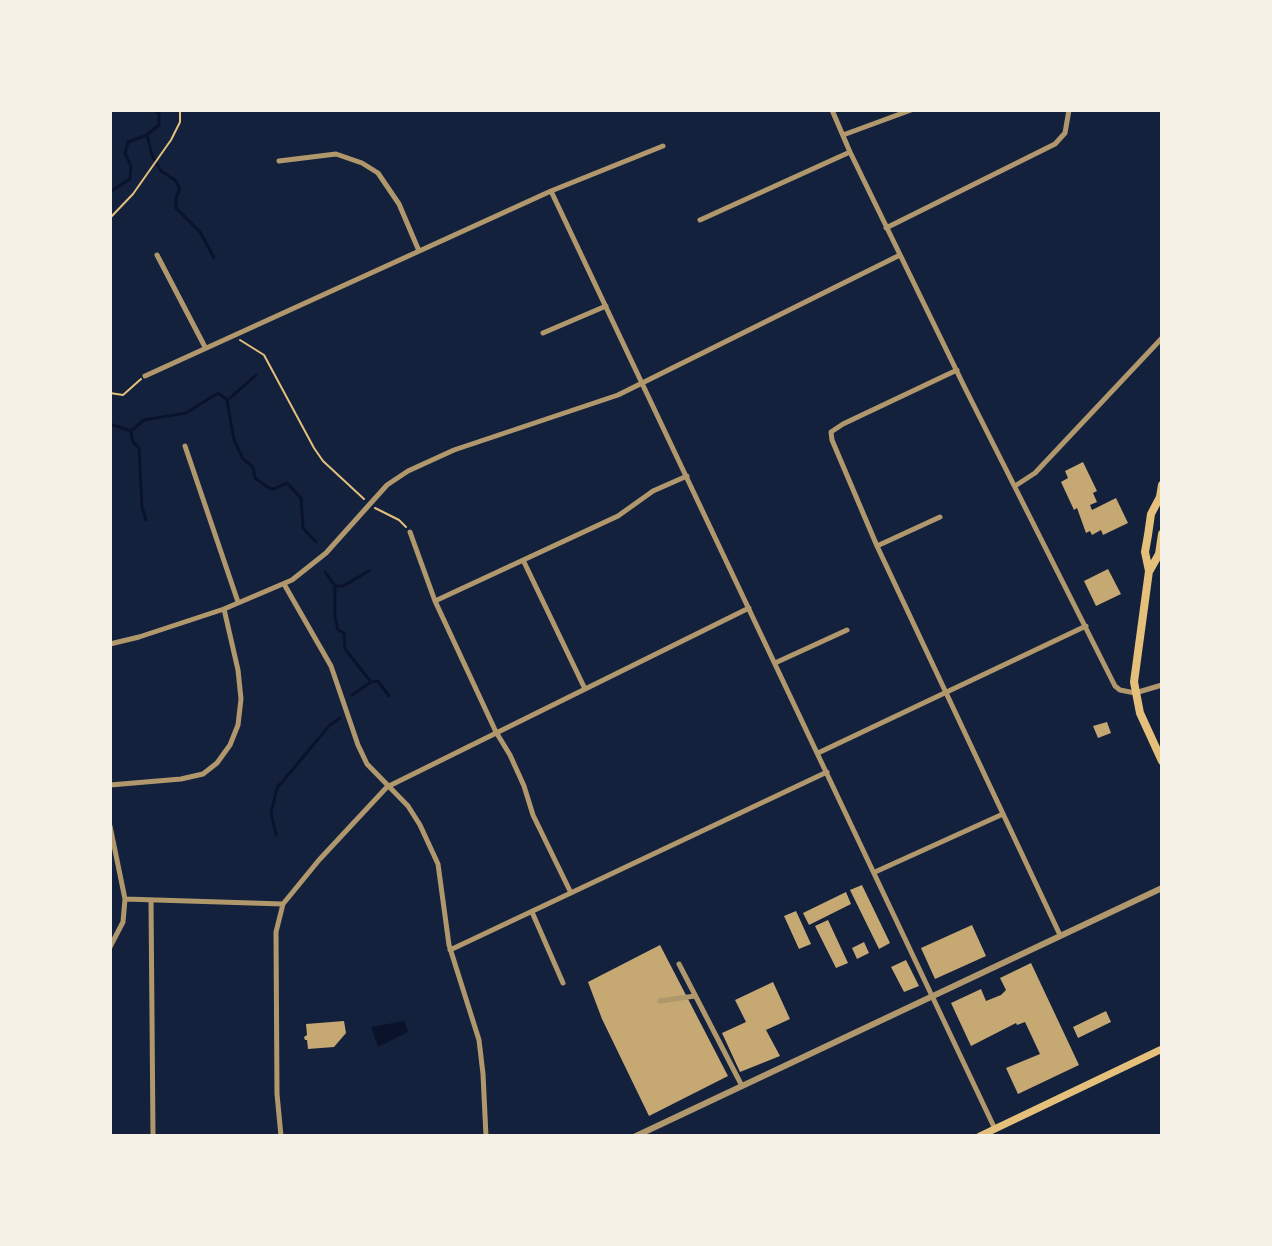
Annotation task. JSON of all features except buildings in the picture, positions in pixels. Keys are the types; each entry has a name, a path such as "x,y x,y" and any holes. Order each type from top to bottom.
{"main road":[{"path":"1162,485 1161,501 1151,514 1146,545 1149,571 1136,663 1135,693 1140,713 1162,761"},
{"path":"1149,571 1159,554 1162,534"},
{"path":"980,1136 1162,1049"}],"street":[{"path":"832,110 886,228 1115,686 1135,693 1162,685"},
{"path":"843,135 911,110"},
{"path":"886,228 1061,140 1067,127 1069,110"},
{"path":"145,376 551,191 663,146"},
{"path":"700,220 850,152"},
{"path":"279,161 336,154 362,163 378,173 399,204 419,251"},
{"path":"551,191 995,1129"},
{"path":"157,255 205,347"},
{"path":"110,644 224,609 284,584 314,564 378,493 408,471 469,445 618,395 900,255"},
{"path":"543,333 606,306"},
{"path":"1015,486 1035,473 1162,338"},
{"path":"957,370 831,432 834,447 877,546 1060,935"},
{"path":"185,446 238,602"},
{"path":"435,601 618,516 653,491 687,476"},
{"path":"877,546 940,517"},
{"path":"410,532 435,601 571,893"},
{"path":"524,562 585,689"},
{"path":"284,584 331,666 362,754 387,787 408,806 434,854 442,881 450,950 479,1040 486,1136"},
{"path":"281,1136 277,1094 276,932 283,904 387,787 749,608"},
{"path":"110,785 203,774 217,763 230,745 238,725 241,699 238,670 224,609"},
{"path":"818,753 1086,626"},
{"path":"775,663 847,630"},
{"path":"450,950 827,772"},
{"path":"875,872 1003,814"},
{"path":"110,826 125,899 123,922 110,947"},
{"path":"636,1136 1162,888"},
{"path":"125,899 283,904"},
{"path":"151,900 153,1136"},
{"path":"532,912 563,983"},
{"path":"679,964 742,1086"},
{"path":"660,1001 695,996"}],"path":[{"path":"110,218 141,184 171,140 180,122 180,110"},
{"path":"232,335 264,355 323,461 364,499"},
{"path":"110,393 123,395 145,376"},
{"path":"376,509 399,520 410,532"}],"water":[{"path":"404,1021 408,1032 378,1047 371,1027"}],"waterway":[{"path":"110,192 130,179 131,166 125,153 128,142 147,135 159,125 159,113 153,110"},
{"path":"147,135 152,155 161,171 175,180 180,189 176,208 200,232 214,258"},
{"path":"229,399 256,375"},
{"path":"110,424 131,431 144,420 186,413 218,393 227,400 234,440 243,459 253,467 255,478 274,489 287,483 301,498 303,528 316,542"},
{"path":"131,432 133,442 139,448 142,507 146,520"},
{"path":"335,586 343,586 369,571"},
{"path":"325,572 335,586 335,617 338,630 344,633 345,649 371,682 378,681 389,696"},
{"path":"352,695 371,682"},
{"path":"276,835 271,813 277,788 330,725 340,718"}]}
